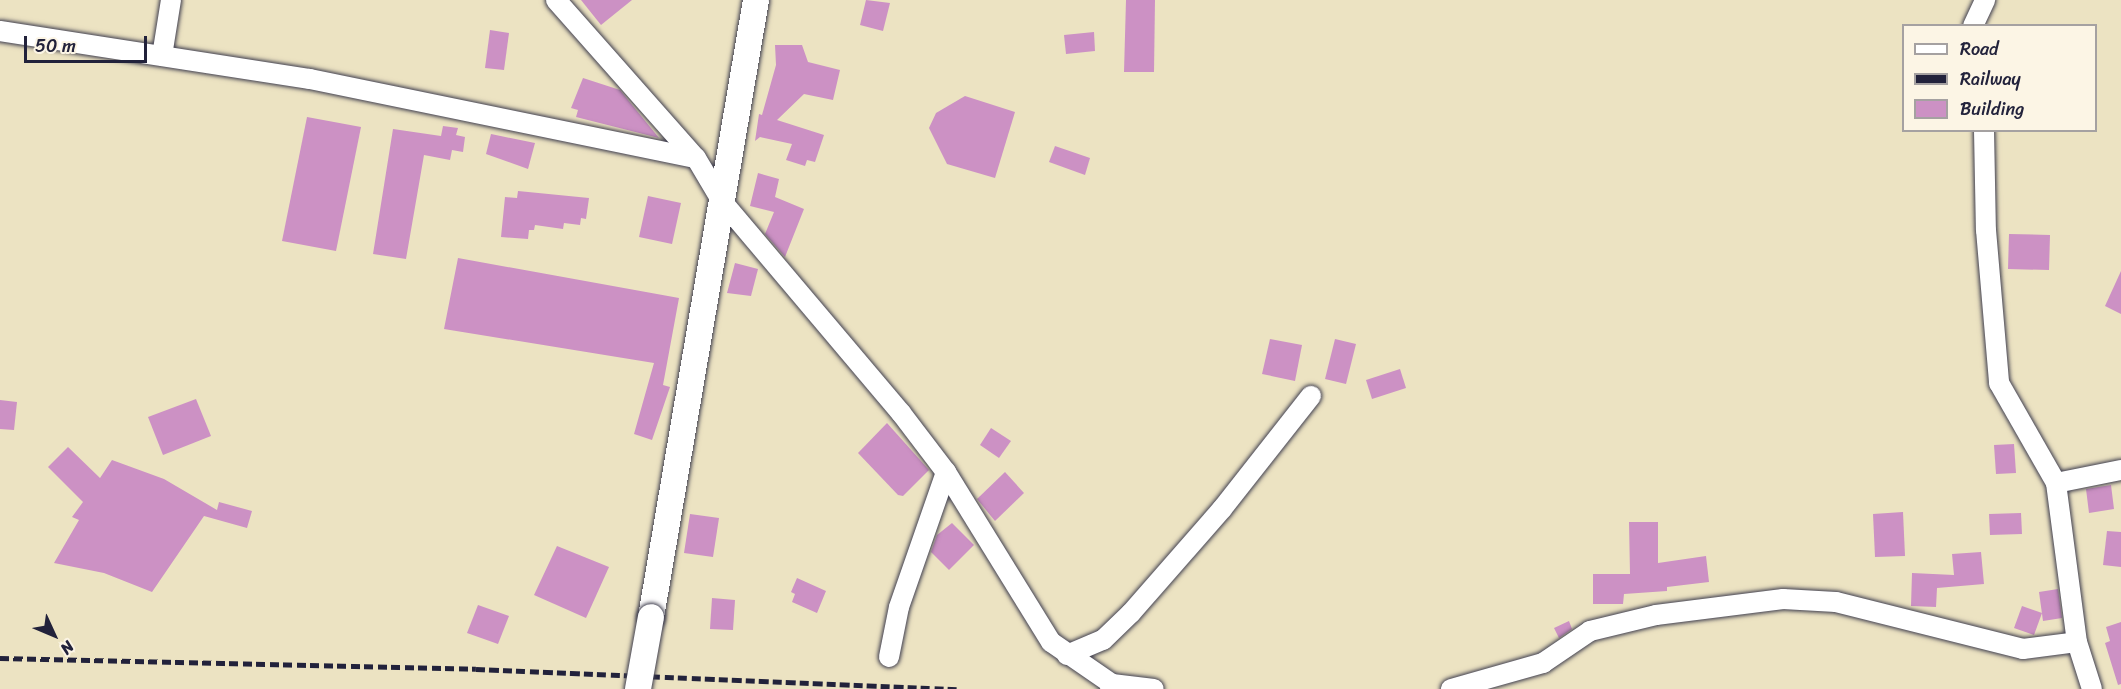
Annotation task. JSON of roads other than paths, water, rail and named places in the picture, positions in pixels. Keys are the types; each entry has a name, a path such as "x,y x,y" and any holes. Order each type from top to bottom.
{"main road":[{"path":"638,689 756,0"}],"street":[{"path":"162,56 171,0"},
{"path":"556,0 696,158 721,200 946,472 1051,642 1111,686 1154,689"},
{"path":"1974,24 1985,0"},
{"path":"0,32 310,79 696,158"},
{"path":"1984,132 1987,241 1999,383 2056,483 2077,642 2092,689"},
{"path":"1067,655 1103,640 1131,613 1222,509 1311,396"},
{"path":"2056,483 2121,470"},
{"path":"889,657 898,607 946,472"},
{"path":"1451,689 1543,663 1590,631 1656,615 1783,599 1836,602 2023,649 2077,642"}],"railway":[{"path":"0,658 476,669 958,689"}]}
